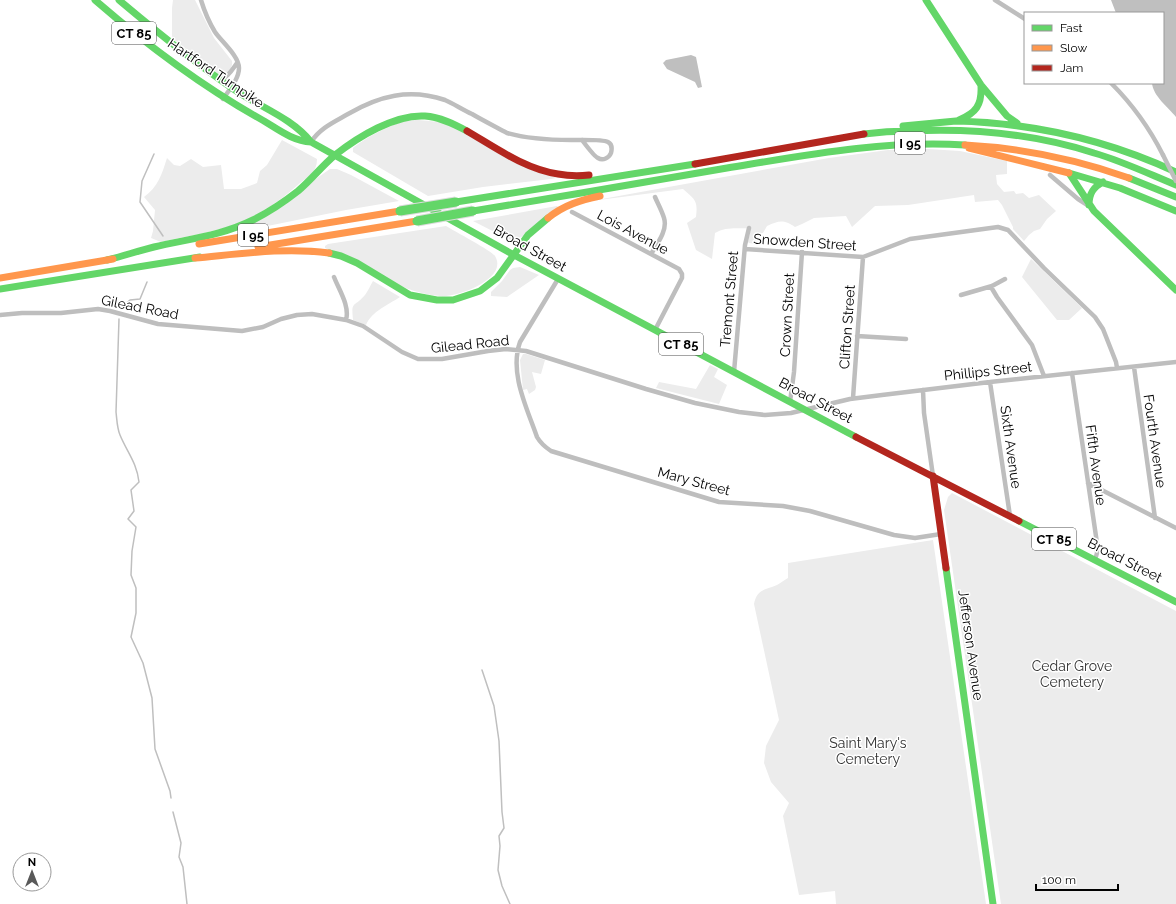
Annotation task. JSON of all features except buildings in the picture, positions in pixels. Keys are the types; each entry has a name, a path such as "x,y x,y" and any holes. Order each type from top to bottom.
{"main road":[{"name":"Hartford Turnpike","path":"95,0 122,24 223,99 291,137 302,141 311,142 446,217"},
{"name":"Hartford Turnpike","path":"119,0 162,36 220,80 296,127 305,134 311,142"},
{"path":"926,0 981,85 997,106 1007,116 1021,125"},
{"path":"956,121 965,118 976,110 980,100 981,85"},
{"path":"107,260 153,247 220,234 248,223 277,206 298,191 335,155 394,120 411,116 430,116 455,125 534,169 556,175 629,175"},
{"path":"879,133 893,128 933,122 989,122 1021,125 1058,132 1096,142 1136,155 1176,172"},
{"name":"I 95","path":"0,278 879,133 912,130 961,130 1030,137 1100,155 1176,185"},
{"name":"I 95","path":"0,289 195,258 638,183 863,147 909,143 949,143 997,147 1067,159 1119,175 1176,197"},
{"path":"949,143 1103,182 1137,194 1176,211"},
{"path":"1068,173 1075,181 1089,206 1176,290"},
{"path":"1089,206 1089,197 1091,192 1096,186 1103,182"},
{"path":"195,258 287,250 309,250 330,253 358,263 410,295 437,300 453,300 480,291 497,278 528,235 554,213 581,200 611,193 638,183"},
{"name":"Broad Street","path":"446,217 558,279 804,410 1176,602"},
{"name":"Jefferson Avenue","path":"933,476 993,904"}],"street":[{"path":"201,0 203,8 214,31 236,58 239,67 236,77 223,99"},
{"path":"995,0 1024,19"},
{"path":"220,80 226,78 237,63"},
{"path":"1112,84 1143,121 1163,155 1176,182"},
{"path":"311,142 321,130 363,105 383,98 408,94 422,95 444,100 502,130 525,138 582,140 607,142 610,144 610,154 608,157 603,159 598,158 582,140"},
{"path":"1050,175 1078,199 1089,206"},
{"path":"651,254 664,229 665,223 655,197"},
{"name":"Lois Avenue","path":"572,212 679,269 682,274 682,278 655,330"},
{"path":"863,257 910,239 998,227 1008,230 1044,268 1098,320 1103,329 1117,368"},
{"name":"Tremont Street","path":"734,372 744,249 749,228"},
{"name":"Snowden Street","path":"744,249 863,257"},
{"name":"Crown Street","path":"790,402 794,372 802,252"},
{"name":"Clifton Street","path":"854,398 863,257"},
{"path":"334,277 347,310 346,320"},
{"path":"517,350 520,342 558,279"},
{"path":"961,295 991,287 1005,279"},
{"path":"991,287 996,298 1032,345 1044,376"},
{"name":"Gilead Road","path":"0,315 22,312 60,313 98,309 158,324 242,331 263,327 297,315 312,314 346,320 363,326 402,352 418,359 442,359 506,349 526,351 646,389 739,412 771,415 786,414 804,410"},
{"path":"857,336 906,339"},
{"name":"Mary Street","path":"517,350 516,361 522,393 540,444 551,451 719,502 790,507 810,511 894,535 915,538 941,534"},
{"name":"Phillips Street","path":"804,410 854,398 1176,362"},
{"name":"Fourth Avenue","path":"1134,367 1155,518"},
{"name":"Fifth Avenue","path":"1072,373 1097,548 1095,560"},
{"name":"Sixth Avenue","path":"990,382 1010,516"},
{"name":"Jefferson Avenue","path":"923,390 924,413 933,476"},
{"path":"1088,483 1176,528"}],"green space":[{"path":"173,0 195,0 214,38 232,61 231,68 226,74 221,76 172,38"},
{"path":"419,120 439,122 455,127 556,178 483,187 428,196 353,152 353,148 358,144 386,128 406,121"},
{"path":"282,140 317,159 316,167 312,173 283,197 255,216 234,225 161,242 151,238 155,210 144,197 156,184 167,158 174,165 180,166 191,159 203,167 221,165 224,189 241,189 257,183 260,171 267,165"},
{"path":"928,149 960,151 1007,161 1007,174 996,175 997,184 1004,192 1014,191 1016,194 1023,193 1029,198 1039,195 1056,211 1047,219 1040,229 1034,231 1024,241 1013,229 1002,205 998,200 975,202 974,195 908,205 875,206 852,227 846,216 814,218 795,227 784,222 775,223 767,226 763,233 757,234 756,244 748,242 751,228 724,229 715,233 712,259 696,250 687,223 696,217 696,204 693,198 683,189 591,201 829,158 888,150"},
{"path":"330,169 337,169 351,175 399,201 243,231 243,229"},
{"path":"558,207 530,232 512,241 473,221"},
{"path":"446,226 492,253 495,256 497,264 495,272 479,285 448,296 431,295 407,288 325,248 328,244"},
{"path":"1031,259 1082,308 1069,320 1057,320 1022,277"},
{"path":"520,267 539,275 507,297 491,296 491,292 510,270"},
{"path":"373,281 400,297 376,312 366,325 353,320 352,309 354,305 365,295"},
{"path":"523,354 545,360 541,374 532,372 536,387 535,390 529,394 527,389 523,390 520,360"},
{"path":"710,365 718,369 714,377 727,385 719,404 656,388 659,382 696,389"},
{"name":"Cedar Grove Cemetery","path":"952,493 1176,611 1176,904 1001,904 944,510 948,497"},
{"name":"Saint Mary's Cemetery","path":"933,540 986,904 836,904 835,891 799,895 783,816 789,803 771,782 764,763 766,746 779,720 754,604 755,599 762,591 777,585 788,578 788,563"}],"shaded area":[{"path":"1111,0 1176,0 1176,117 1158,97 1152,84 1164,84 1164,12 1116,12"},
{"path":"691,55 696,57 702,87 698,88 695,82 667,69 663,63 666,60"}],"waterway":[{"path":"154,154 142,181 140,202 163,236"},
{"path":"124,305 130,300 140,299 147,282"},
{"path":"119,319 116,412 117,424 120,435 136,469 139,482 131,490 134,511 128,519 136,527 132,551 131,575 136,588 136,613 131,637 143,663 152,698 155,749 170,791 171,798"},
{"path":"482,670 494,706 499,741 504,828 499,836 500,846 498,870 502,886 510,904"},
{"path":"173,812 181,843 179,857 183,867 187,904"}],"traffic: fast":[{"path":"95,0 156,50 219,94 286,134 298,140 311,142"},
{"path":"119,0 205,69 235,90 285,119 295,126 311,142 514,255"},
{"path":"926,0 981,85 1007,116 1017,123"},
{"path":"959,120 977,108 981,93 981,86"},
{"path":"107,260 154,247 229,230 253,220 276,207 298,191 330,159 344,148 366,134 389,123 413,116 425,116 441,119 467,131"},
{"path":"956,121 1013,125 1069,135 1123,150 1176,172"},
{"path":"903,126 956,121"},
{"path":"864,134 899,131 957,130 1026,137 1072,146 1104,156 1176,185"},
{"path":"473,211 727,168 845,150 905,145 965,145"},
{"path":"456,202 695,164"},
{"path":"1069,173 1094,211 1176,290"},
{"path":"1069,173 1120,188 1176,211"},
{"path":"1129,178 1176,197"},
{"path":"1089,205 1092,191 1103,182"},
{"path":"400,211 456,202"},
{"path":"417,221 473,211"},
{"path":"329,253 341,256 357,263 410,295 437,300 453,300 480,291 497,278 528,235 548,218"},
{"path":"514,255 856,437"},
{"path":"0,289 200,257"},
{"path":"1019,521 1176,602"},
{"path":"946,568 993,904"}],"traffic: slow":[{"path":"965,145 1007,149 1068,160 1129,178"},
{"path":"969,148 1069,173"},
{"path":"548,218 554,213 573,204 600,196"},
{"path":"199,244 400,211"},
{"path":"258,247 417,221"},
{"path":"195,258 279,251 312,251 329,253"},
{"path":"0,278 113,259"}],"traffic: jam":[{"path":"467,131 500,151 534,168 562,175 589,175"},
{"path":"695,164 864,134"},
{"path":"856,437 1019,521"},
{"path":"933,476 946,568"}]}
